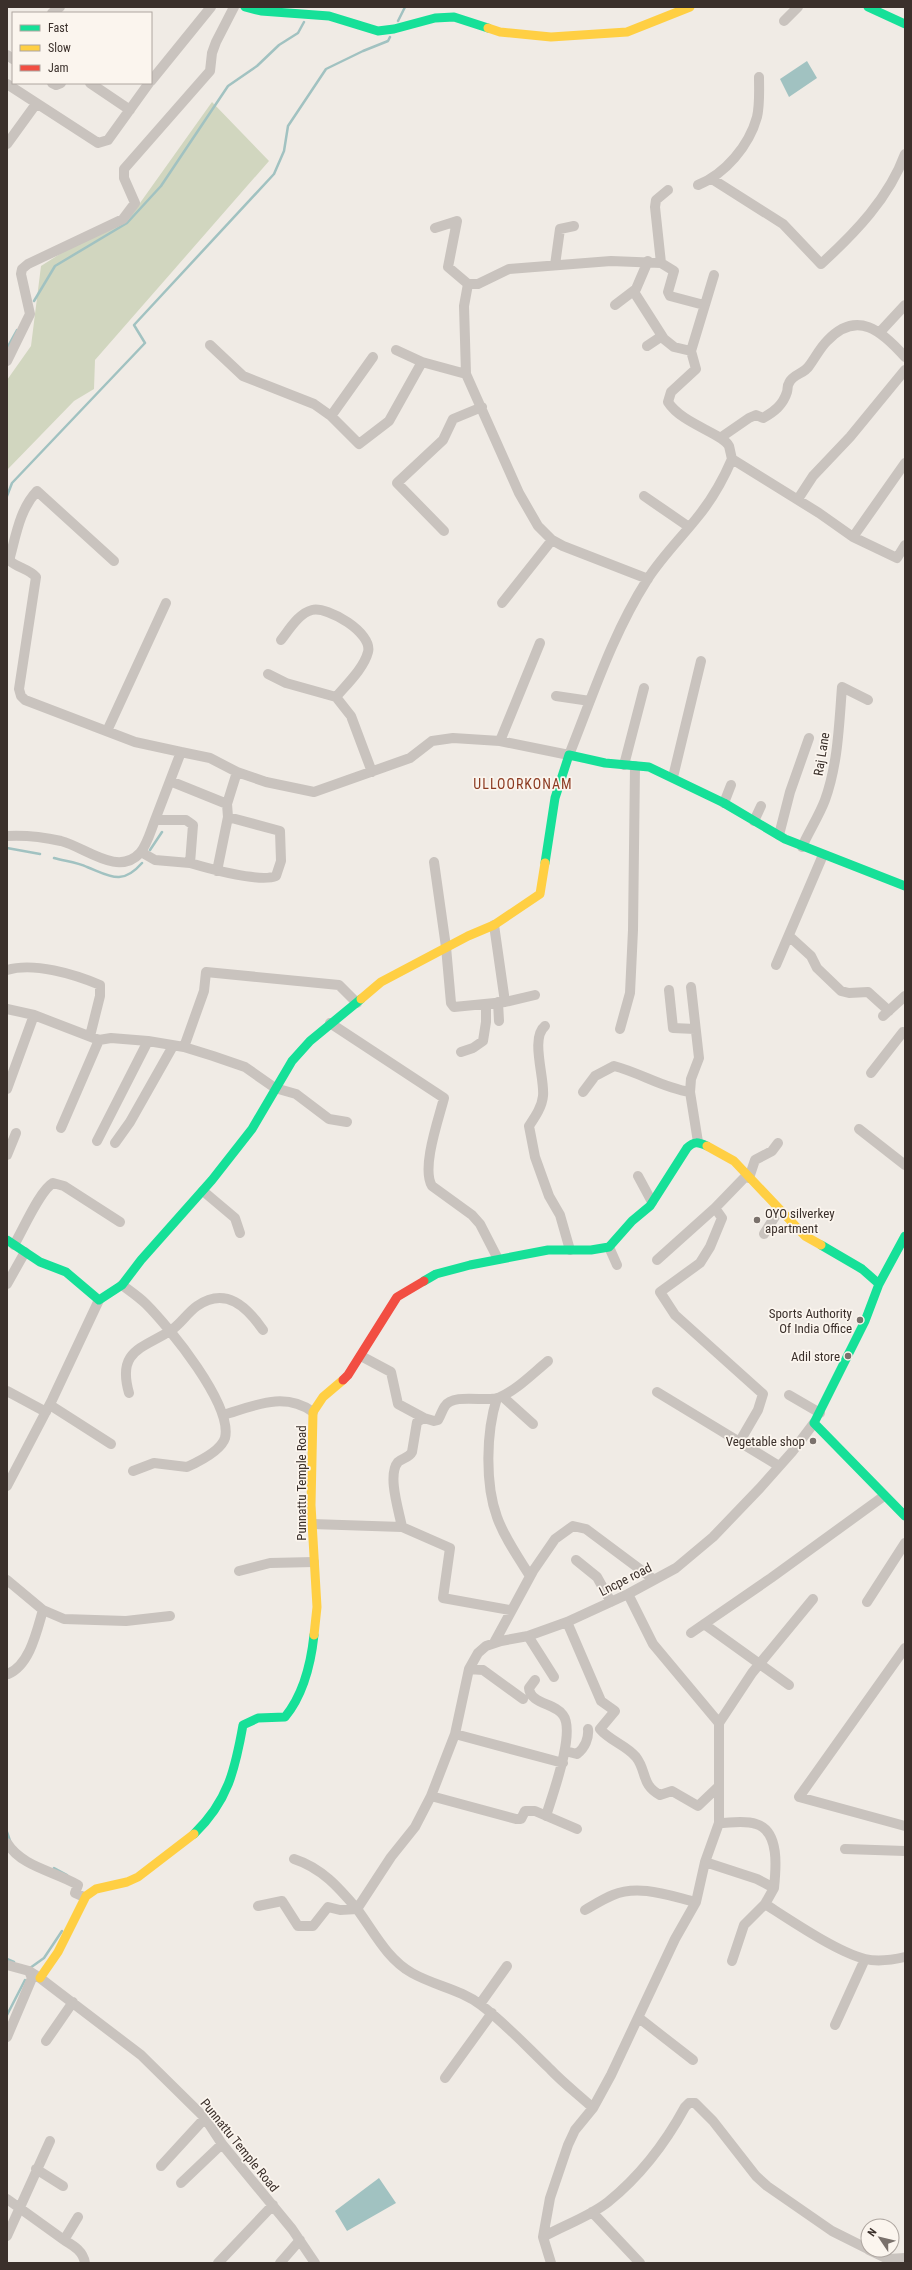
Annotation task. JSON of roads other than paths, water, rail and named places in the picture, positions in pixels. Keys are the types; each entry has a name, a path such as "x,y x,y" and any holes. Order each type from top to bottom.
{"street":[{"path":"152,80 211,7"},
{"path":"7,361 30,314 21,274 22,269 28,264 123,219 129,212 134,203 124,178 124,169 210,72 212,52 234,7"},
{"path":"245,7 261,11 302,11 328,16 378,31 394,29 435,18 454,17 500,32 551,37 627,32 672,16 690,7"},
{"path":"784,21 798,7"},
{"path":"868,7 905,24"},
{"path":"698,185 712,179 740,151 752,132 759,103 758,77"},
{"path":"7,84 98,143 108,140 149,84"},
{"path":"91,84 130,110"},
{"path":"7,144 36,104"},
{"path":"712,179 783,224 821,264 856,231 898,173 905,154"},
{"path":"661,263 655,207 656,200 668,190"},
{"path":"434,228 457,221 448,267 468,284 478,284 509,268 648,261 661,263 674,271 668,292 670,296 704,305"},
{"path":"555,265 560,229 574,226"},
{"path":"615,305 634,292 639,284 648,261"},
{"path":"7,1486 48,1409 99,1300 122,1285 140,1260 203,1191 252,1129 292,1061 310,1041 381,982 446,947 494,925 540,894 555,798 569,755 614,638 648,578 689,528 724,477 732,459 728,445 720,438 688,422 668,402 671,392 696,369 691,351 714,275"},
{"path":"468,284 464,306 466,374 519,493 538,526 552,540 598,561 648,578"},
{"path":"634,292 662,336 674,347 691,351"},
{"path":"880,332 905,305"},
{"path":"720,438 749,418 756,415 763,418 772,413 782,404 789,383 796,374 808,369 825,342 836,332 845,327 862,325 871,327 880,332 905,357"},
{"path":"647,346 662,336"},
{"path":"210,345 242,376 314,404 331,416 359,444 389,421 422,362"},
{"path":"396,350 422,362 466,374"},
{"path":"331,416 373,357"},
{"path":"798,499 814,476 845,442 905,370"},
{"path":"444,531 397,484 443,440 453,419 482,407"},
{"path":"732,459 798,499 852,536 901,560 905,545"},
{"path":"852,536 905,463"},
{"path":"114,561 37,492 33,496 17,527 10,557 10,561 33,573 36,577 19,689 21,696 25,700 135,742 210,758 237,772 266,782 314,792 410,758 432,741 453,738 475,738 500,741 605,763 649,767 673,777 724,803 802,847 905,886"},
{"path":"644,496 689,528"},
{"path":"502,603 552,540"},
{"path":"107,732 166,603"},
{"path":"281,640 296,621 310,610 322,609 348,623 367,639 369,650 365,661 336,697"},
{"path":"500,741 540,643"},
{"path":"673,777 701,661"},
{"path":"268,674 286,683 336,697 351,716 372,772"},
{"path":"624,765 644,688"},
{"name":"Raj Lane","path":"802,847 825,801 831,779 838,734 842,688 868,700"},
{"path":"556,696 590,701"},
{"path":"779,835 790,792 809,738"},
{"path":"7,836 24,835 63,842 104,859 118,862 131,860 141,852 181,752"},
{"path":"620,1029 630,993 633,930 635,766"},
{"path":"217,871 228,817 227,804 237,772"},
{"path":"170,781 227,804"},
{"path":"724,803 731,785"},
{"path":"754,820 761,806"},
{"path":"141,852 155,860 190,863 217,871 272,878 276,876 281,861 280,831 228,817"},
{"path":"155,820 186,820 192,825 190,863"},
{"path":"776,964 790,936 823,855"},
{"path":"434,862 446,947 451,1003 454,1007 501,1002 535,995"},
{"path":"494,925 501,1002 499,1021"},
{"path":"790,936 811,956 817,968 840,991 849,993 868,992 886,1014 905,996"},
{"path":"7,970 29,968 73,974 100,985 100,996 94,1038 61,1128"},
{"path":"184,1047 204,991 206,972 339,985 357,1003"},
{"path":"691,987 699,1058 692,1074 690,1092 698,1142"},
{"path":"669,990 673,1028 695,1029"},
{"path":"460,1052 473,1048 483,1041 486,1022 486,1004"},
{"path":"7,1009 34,1016 94,1038 148,1041 184,1047 245,1067 275,1088 296,1094 329,1119 347,1122"},
{"path":"7,1089 34,1016"},
{"path":"330,1023 444,1098 432,1150 429,1181 432,1186 472,1214 480,1224 498,1259"},
{"path":"545,1026 541,1029 538,1044 543,1095 536,1116 529,1126 535,1157 549,1196 560,1215 570,1250"},
{"path":"871,1073 903,1032 905,1034"},
{"path":"97,1141 148,1041"},
{"path":"115,1143 130,1122 173,1046"},
{"path":"583,1092 595,1076 614,1066 636,1072 665,1086 690,1092"},
{"path":"859,1129 905,1165"},
{"path":"7,1155 16,1133"},
{"path":"617,1265 609,1247 652,1202 677,1166 687,1148 692,1143 698,1142 734,1161 805,1236 862,1269 879,1284"},
{"path":"657,1260 748,1177 755,1160 772,1151 778,1143"},
{"path":"638,1176 652,1202"},
{"path":"99,1300 66,1272 40,1262 11,1242 48,1186 53,1183 64,1186 120,1222"},
{"path":"203,1191 235,1218 240,1233"},
{"path":"715,1208 722,1218 705,1256 700,1263 660,1292 675,1314 763,1394 758,1410 740,1441"},
{"path":"764,1234 779,1210"},
{"path":"905,1236 879,1284 865,1321 814,1424 905,1516"},
{"name":"Punnattu Temple Road","path":"81,1898 95,1888 119,1885 133,1880 152,1868 193,1836 217,1810 234,1777 243,1725 249,1720 285,1717 296,1704 312,1652 317,1607 312,1524 313,1412 331,1388 348,1375 362,1356 397,1297 436,1274 498,1259 548,1250 602,1249 609,1247"},
{"path":"7,1284 25,1252"},
{"path":"122,1285 145,1302 185,1348 223,1415 226,1431 224,1439 218,1447 192,1465 181,1467 154,1463 133,1471"},
{"path":"129,1393 124,1377 129,1358 141,1346 171,1331 198,1306 215,1299 229,1299 241,1304 250,1312 263,1330"},
{"path":"362,1356 391,1372 398,1404 424,1418 434,1421 438,1420 445,1405 450,1402 474,1398 499,1397 522,1383 548,1362"},
{"path":"7,1391 48,1409 111,1444"},
{"path":"657,1392 779,1466"},
{"path":"789,1395 820,1413"},
{"path":"499,1397 533,1424"},
{"path":"499,1397 490,1430 490,1483 497,1517 530,1576"},
{"path":"223,1415 276,1400 289,1400 304,1405 313,1412"},
{"path":"402,1526 393,1479 394,1468 399,1461 410,1456 412,1452 414,1428 417,1422 424,1418"},
{"name":"Lncpe road","path":"357,1909 391,1857 415,1827 431,1796 456,1734 469,1669 478,1653 486,1646 494,1643 528,1636 566,1622 628,1594 653,1579 676,1568 693,1555 779,1466 814,1424"},
{"path":"692,1633 778,1574 884,1496"},
{"path":"312,1524 402,1526 450,1548 443,1598 510,1610"},
{"path":"494,1643 510,1610 530,1576 555,1539 573,1526 586,1529 653,1579"},
{"path":"867,1602 905,1543"},
{"path":"576,1560 597,1577 611,1602"},
{"path":"240,1571 270,1563 314,1562"},
{"path":"7,1580 43,1610 64,1619 126,1621 170,1616"},
{"path":"628,1594 652,1644 719,1723"},
{"path":"551,2263 543,2237 550,2198 568,2144 575,2130 593,2108 639,2018 675,1940 696,1902 704,1862 718,1823 719,1723 761,1663 813,1599"},
{"path":"8,1674 15,1671 26,1656 43,1610"},
{"path":"566,1622 601,1701 615,1711 600,1729 608,1738 620,1744 636,1758 650,1790 660,1795 672,1791 698,1806 718,1786"},
{"path":"704,1624 761,1663 789,1685"},
{"path":"528,1636 554,1677"},
{"path":"905,1648 799,1797 905,1826"},
{"path":"469,1669 483,1670 523,1699"},
{"path":"535,1680 529,1688 532,1696 564,1716 565,1752 563,1763 546,1816"},
{"path":"565,1752 577,1754 580,1752 589,1736 588,1729"},
{"path":"456,1734 563,1763"},
{"path":"431,1796 516,1819 521,1819 525,1811 529,1810 577,1829"},
{"path":"718,1823 757,1824 766,1831 776,1851 774,1888 765,1904 744,1924 732,1961"},
{"path":"7,1843 21,1859 64,1877 78,1886 81,1898 58,1956 40,1978"},
{"path":"845,1849 905,1851"},
{"path":"294,1859 307,1863 328,1877 357,1909 388,1955 400,1966 413,1974 467,1994 492,2013 550,2070 593,2108"},
{"path":"704,1862 757,1879 774,1888"},
{"path":"585,1910 614,1894 633,1891 658,1892 696,1902"},
{"path":"258,1906 282,1901 298,1926 313,1926 328,1907 340,1910 357,1909"},
{"path":"765,1904 839,1948 865,1959 879,1960 905,1958"},
{"path":"835,2025 865,1959"},
{"name":"Punnattu Temple Road","path":"7,1965 29,1971 40,1978 141,2055 205,2118 222,2144 273,2205 316,2263"},
{"path":"480,2004 507,1966"},
{"path":"7,2037 32,1978 29,1971"},
{"path":"46,2041 73,2002"},
{"path":"445,2078 492,2013"},
{"path":"639,2018 693,2060"},
{"path":"543,2237 608,2203 633,2179 662,2144 685,2107 689,2103 695,2103 713,2122 756,2176 766,2186 832,2231 860,2245"},
{"path":"160,2166 205,2118"},
{"path":"7,2236 21,2209 36,2169 50,2141"},
{"path":"182,2183 222,2144"},
{"path":"36,2169 63,2186"},
{"path":"7,2199 77,2248 85,2263"},
{"path":"218,2263 273,2205"},
{"path":"592,2212 640,2263"},
{"path":"64,2240 78,2217"},
{"path":"280,2263 300,2240"},
{"path":"886,2261 905,2258"}],"water":[{"path":"807,61 817,78 789,97 780,79"},
{"path":"379,2178 396,2203 347,2231 335,2211"}],"waterway":[{"path":"398,21 405,7"},
{"path":"34,301 55,266 127,223 161,186 228,86 257,66 279,45 298,33 304,22"},
{"path":"7,496 12,483 145,343 134,325 274,174 284,151 288,126 326,69 388,41 390,37"},
{"path":"7,348 17,330"},
{"path":"150,850 162,832"},
{"path":"7,848 40,854"},
{"path":"54,858 79,864 109,876 116,877 128,875 142,863"},
{"path":"7,1832 10,1841"},
{"path":"54,1868 67,1875"},
{"path":"30,1968 44,1958 62,1931"},
{"path":"7,1959 14,1962"},
{"path":"7,2015 25,1980"}],"place":[{"name":"OYO silverkey apartment","path":"757,1220"},
{"name":"Sports Authority Of India Office","path":"860,1320"},
{"name":"Adil store","path":"848,1356"},
{"name":"Vegetable shop","path":"813,1441"}],"district":[{"name":"ULLOORKONAM","path":"523,784"}]}
